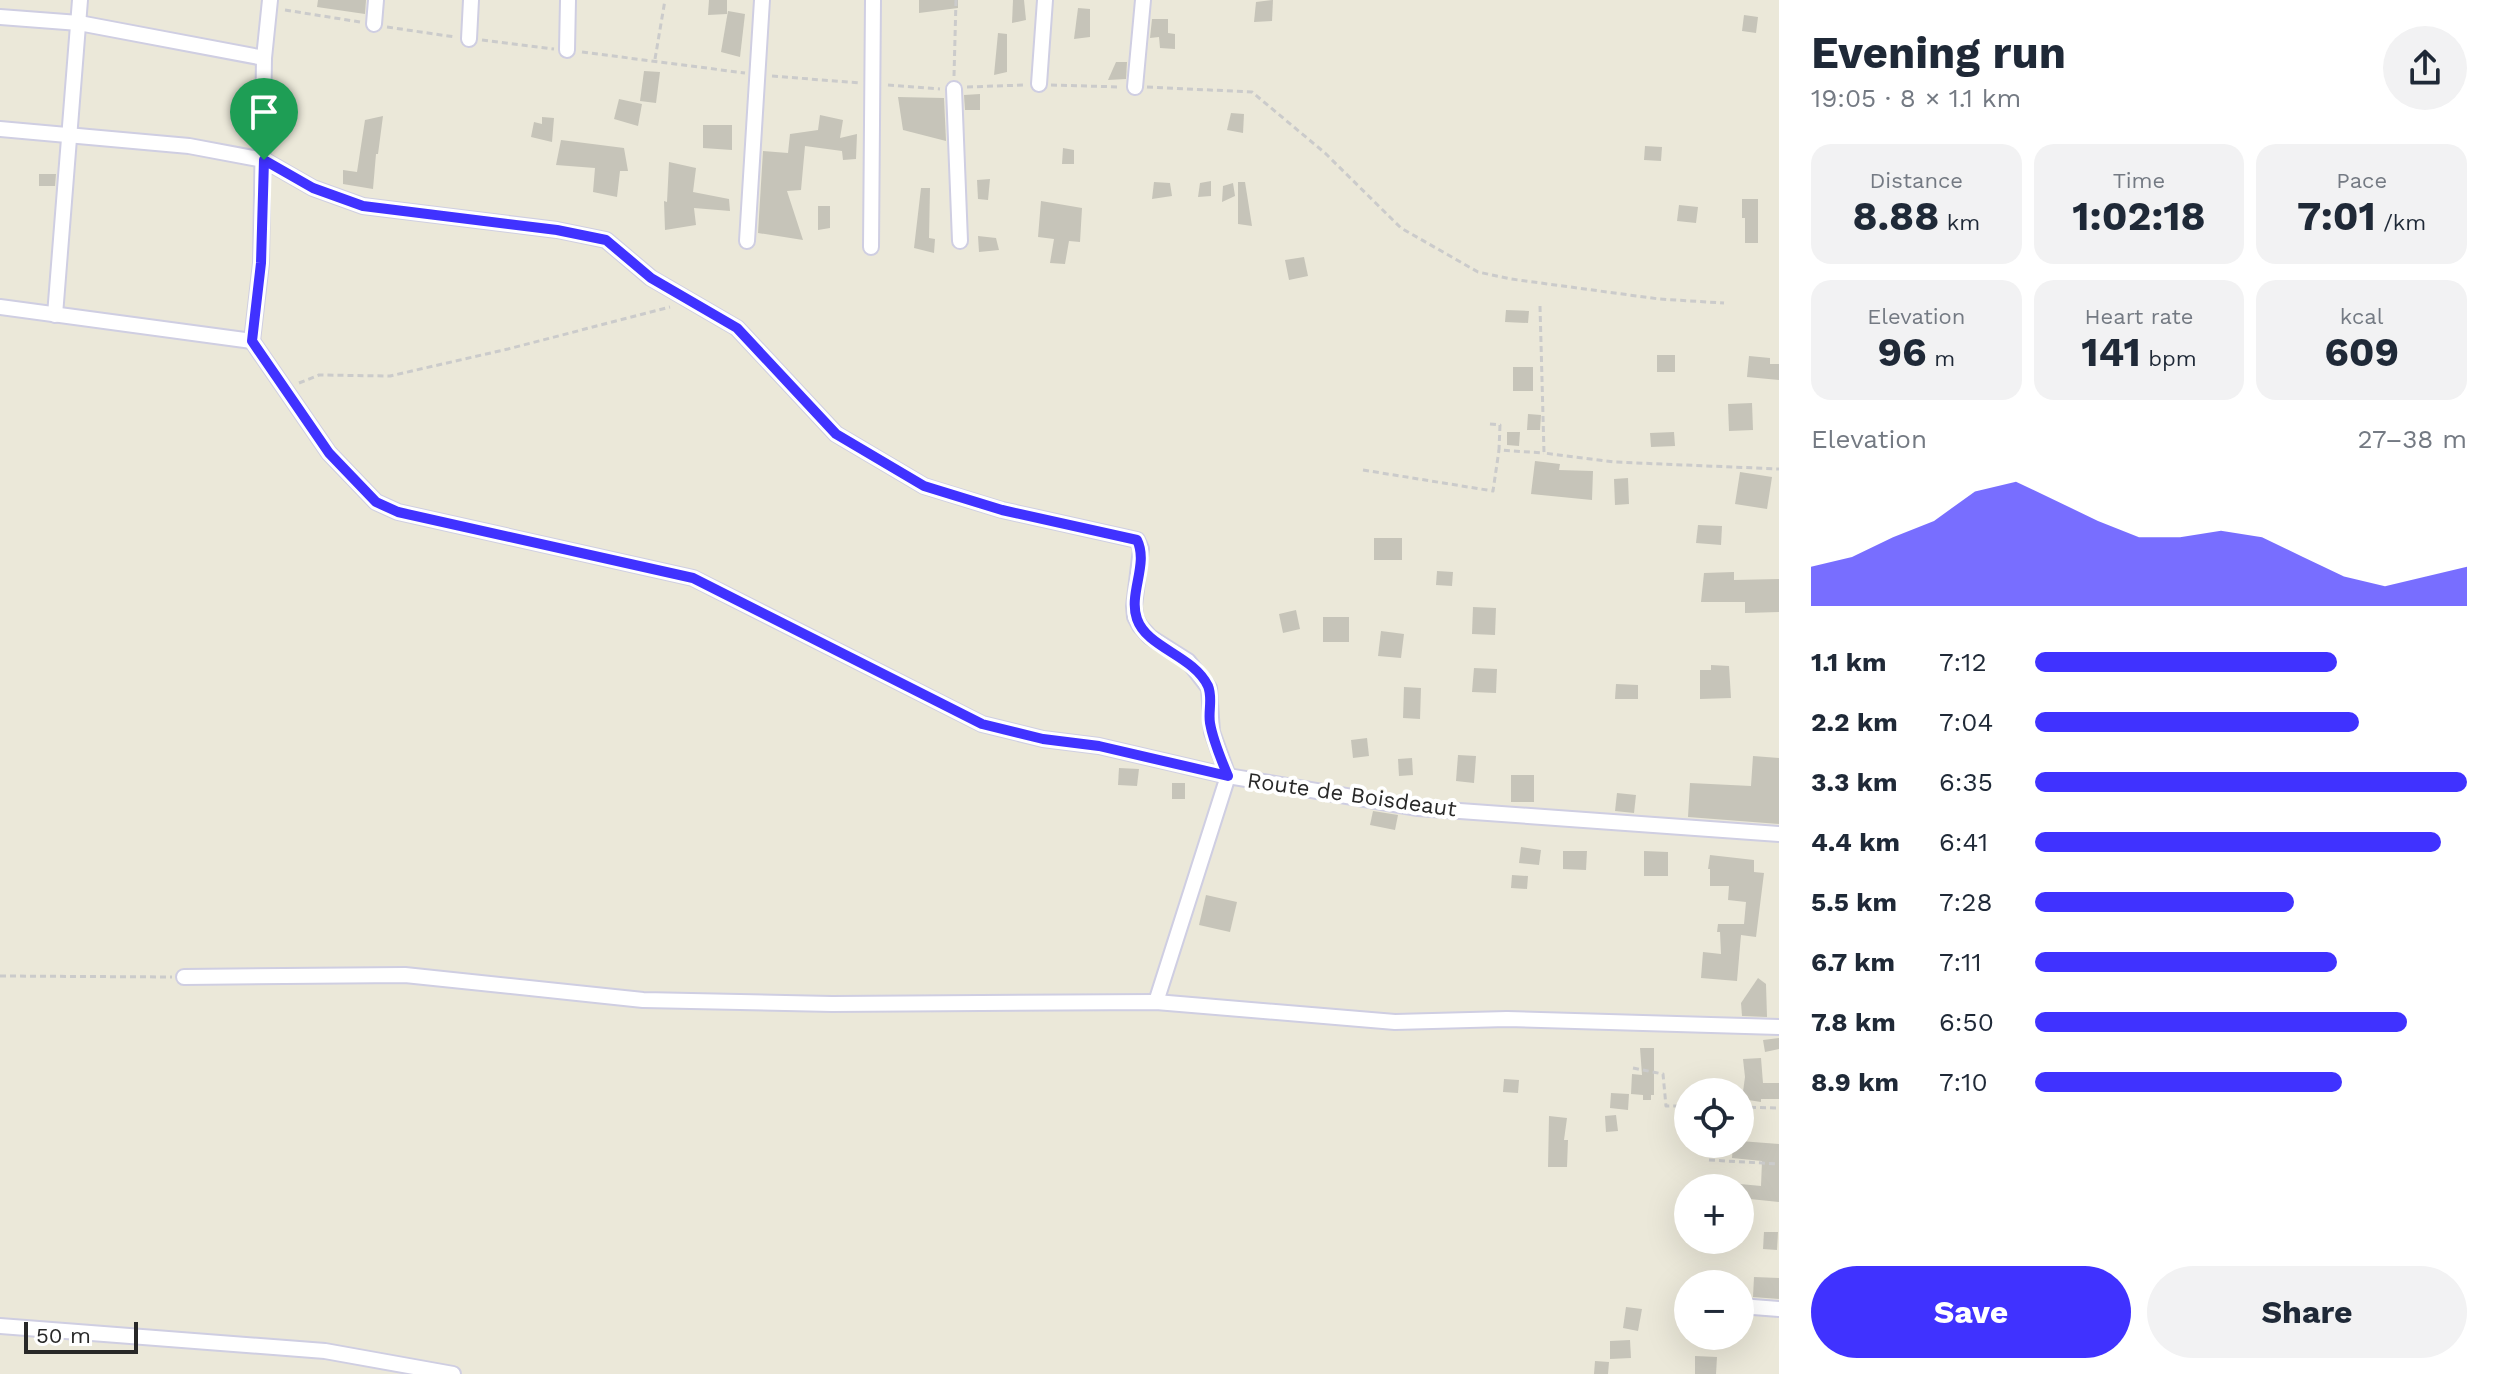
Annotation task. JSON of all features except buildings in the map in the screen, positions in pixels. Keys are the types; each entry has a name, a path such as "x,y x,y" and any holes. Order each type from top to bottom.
{"street":[{"path":"55,315 80,0"},
{"path":"374,24 376,0"},
{"path":"469,39 471,0"},
{"path":"567,50 568,0"},
{"path":"747,241 762,0"},
{"path":"871,247 873,0"},
{"path":"1039,84 1045,0"},
{"path":"1135,87 1143,0"},
{"path":"0,307 252,341 261,263 264,58 269,4"},
{"path":"0,17 79,23 264,58"},
{"path":"959,88 960,241"},
{"path":"0,129 189,146 264,160 313,188 363,206 557,230 606,240 651,278 737,328 836,434 924,486 1002,510 1137,540 1141,549 1135,617 1150,637 1188,661 1209,688 1212,732 1228,776 1156,1002"},
{"name":"Route de Boisdeaut","path":"252,341 329,453 376,502 398,512 693,578 982,724 1043,739 1099,746 1228,776 1418,808 1779,834"},
{"path":"184,977 405,975 643,1000 832,1004 1156,1002 1395,1022 1507,1019 1779,1027"},
{"path":"1754,1307 1779,1309"},
{"path":"0,1326 325,1351 453,1374"}],"path":[{"path":"655,61 665,0"},
{"path":"956,0 959,88"},
{"path":"269,4 469,39 745,73"},
{"path":"759,75 863,83"},
{"path":"878,84 959,88 1039,84 1252,92 1325,153 1401,228 1478,272 1659,299 1724,303"},
{"path":"284,389 319,375 390,376 523,345 690,300"},
{"path":"1540,306 1544,453"},
{"path":"1363,470 1493,491 1500,425 1490,424"},
{"path":"1499,450 1614,462 1779,469"},
{"path":"0,976 184,977"},
{"path":"1633,1068 1663,1074 1666,1106 1674,1106"},
{"path":"1754,1107 1779,1108"},
{"path":"1709,1160 1779,1164"}],"route":[{"path":"264,160 313,188 363,206 557,230 606,240 651,278 737,328 836,434 924,486 1002,510 1137,540 1141,549 1135,617 1150,637 1188,661 1209,688 1212,732 1228,776 1099,746 1043,739 982,724 693,578 398,512 376,502 329,453 252,341 261,263 264,160"}]}
